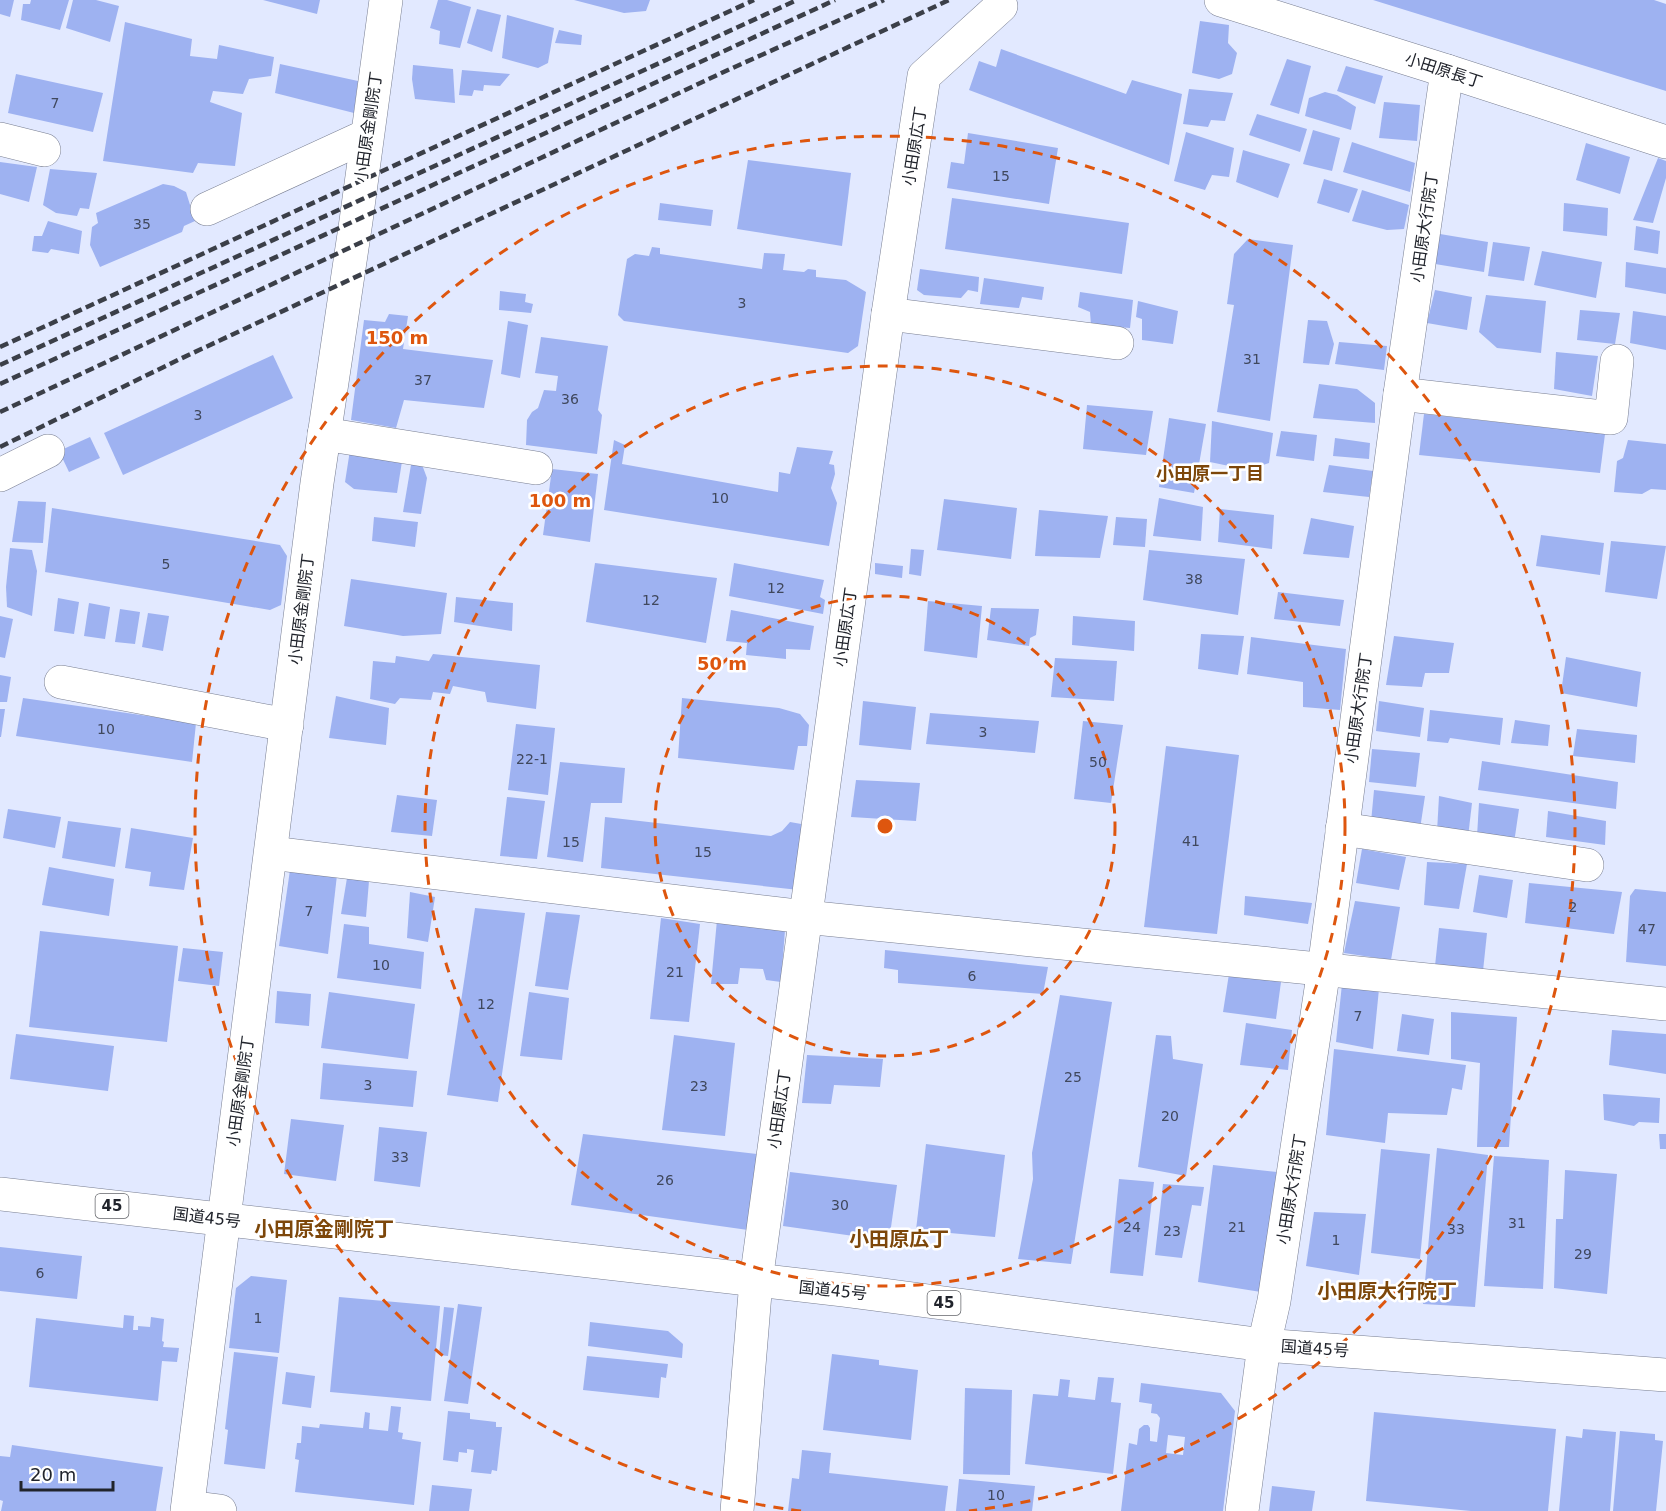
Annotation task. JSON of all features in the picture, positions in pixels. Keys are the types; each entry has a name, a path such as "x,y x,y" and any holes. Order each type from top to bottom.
{"main road":[{"name":"小田原金剛院丁","path":"198,1510 223,1218 324,434 386,0"},
{"name":"小田原長丁","path":"1221,0 1666,142"},
{"name":"小田原広丁","path":"737,1511 756,1281 888,314 924,76 1007,2"},
{"name":"小田原大行院丁","path":"1242,1511 1264,1345 1274,1301 1324,969 1400,394 1447,71"},
{"path":"207,210 366,136"},
{"path":"0,139 44,150"},
{"path":"888,314 1117,343"},
{"path":"1400,394 1611,418 1617,361"},
{"path":"324,434 536,468"},
{"path":"0,475 48,451"},
{"path":"61,682 287,725"},
{"path":"1342,829 1587,865"},
{"path":"271,853 805,917 1666,1004"},
{"name":"国道45号","path":"0,1194 844,1290 1264,1345 1666,1375"}],"building":[{"path":"0,0 14,0 10,17 0,14"},
{"path":"31,0 69,0 60,30 21,20 23,4 30,4"},
{"path":"73,0 96,0 119,6 110,42 66,28"},
{"path":"263,0 320,0 317,14"},
{"path":"438,0 447,0 471,7 460,48 439,44 440,31 430,28"},
{"path":"574,0 650,0 646,11 624,13"},
{"path":"1373,0 1654,0 1666,4 1666,91"},
{"path":"477,9 501,15 492,52 467,43"},
{"path":"507,15 554,28 548,63 538,68 502,58"},
{"path":"1200,21 1229,25 1228,43 1237,53 1232,74 1219,79 1192,73"},
{"path":"125,22 192,39 190,56 217,59 219,45 274,57 271,76 249,79 243,94 213,91 210,102 242,113 235,166 198,163 193,173 103,161"},
{"path":"559,30 582,35 581,45 555,43"},
{"path":"1001,49 1126,94 1132,80 1182,94 1169,165 969,90 979,61 996,67"},
{"path":"1287,59 1311,66 1299,114 1270,105"},
{"path":"280,64 358,81 354,113 275,93"},
{"path":"413,65 453,69 455,103 415,99 412,79"},
{"path":"1346,66 1383,76 1375,104 1337,91"},
{"path":"462,70 510,74 500,86 484,85 483,91 474,90 472,96 459,95"},
{"path":"16,74 103,93 93,132 8,113"},
{"path":"1189,89 1233,93 1225,121 1211,120 1208,127 1183,124"},
{"path":"1325,92 1337,95 1356,107 1351,130 1305,116 1309,98"},
{"path":"1384,102 1420,105 1417,141 1379,138"},
{"path":"1257,114 1307,129 1300,152 1249,135"},
{"path":"1313,130 1340,138 1332,171 1303,164"},
{"path":"1186,132 1234,148 1229,177 1212,175 1205,190 1174,181"},
{"path":"968,133 1058,148 1049,204 947,188 951,162 964,164"},
{"path":"1352,142 1415,163 1410,192 1343,172"},
{"path":"1586,143 1630,157 1620,194 1576,180"},
{"path":"1243,150 1290,164 1278,198 1236,182"},
{"path":"1658,158 1666,161 1666,178 1653,223 1633,220"},
{"path":"748,160 851,173 842,246 737,229"},
{"path":"0,162 37,167 29,202 0,194"},
{"path":"50,169 97,173 89,209 80,208 77,216 56,213 43,205"},
{"path":"1324,179 1358,189 1349,213 1317,203"},
{"path":"163,184 186,192 195,221 184,226 182,232 100,267 90,245 92,227 98,223 96,213"},
{"path":"1362,190 1409,205 1404,229 1387,230 1352,221"},
{"path":"952,198 1129,223 1122,274 945,249"},
{"path":"660,203 713,210 711,226 658,220"},
{"path":"1564,203 1608,208 1607,236 1563,231"},
{"path":"48,221 82,231 79,254 51,249 48,253 32,251 34,236 42,236"},
{"path":"1636,226 1660,231 1658,254 1634,250"},
{"path":"1440,234 1488,242 1484,272 1435,264"},
{"path":"1248,239 1293,245 1270,421 1217,412 1234,305 1227,304 1234,254"},
{"path":"1493,242 1530,247 1524,281 1488,276"},
{"path":"652,247 660,248 660,254 762,269 764,253 785,254 783,270 804,272 808,269 816,270 816,277 846,280 866,292 858,346 848,353 624,321 618,315 627,259 635,254 649,256"},
{"path":"1542,251 1602,262 1596,298 1534,285"},
{"path":"1626,262 1666,268 1666,294 1625,287"},
{"path":"920,269 979,277 978,292 968,290 961,298 924,295 917,290"},
{"path":"984,278 1044,287 1042,300 1022,297 1019,308 980,304"},
{"path":"1435,290 1472,297 1467,330 1427,323"},
{"path":"500,291 526,294 525,302 533,304 531,313 499,310"},
{"path":"1080,292 1133,300 1130,328 1091,325 1090,312 1078,307"},
{"path":"1486,295 1546,301 1541,353 1497,348 1479,332"},
{"path":"1138,301 1178,311 1173,344 1142,340 1142,319 1136,317"},
{"path":"1580,310 1620,313 1615,344 1577,340"},
{"path":"1633,311 1666,316 1666,350 1630,343"},
{"path":"389,314 408,316 403,349 493,360 484,408 404,400 396,428 351,420 364,320 385,322"},
{"path":"1308,320 1327,321 1334,344 1329,365 1303,363"},
{"path":"508,321 528,325 520,378 501,374"},
{"path":"541,337 608,346 598,410 602,415 597,454 526,445 527,420 538,408 544,390 556,391 558,376 535,373"},
{"path":"1339,342 1387,346 1384,370 1335,364"},
{"path":"1556,352 1598,356 1592,396 1554,389"},
{"path":"273,355 293,398 123,475 104,433"},
{"path":"1319,384 1357,389 1375,403 1375,423 1313,418"},
{"path":"1087,405 1153,411 1146,455 1083,449"},
{"path":"1424,414 1605,434 1600,473 1419,455"},
{"path":"1169,418 1206,424 1194,493 1159,487"},
{"path":"1212,421 1273,433 1269,463 1248,470 1210,462"},
{"path":"1281,431 1317,435 1314,461 1276,456"},
{"path":"90,437 100,458 69,472 59,451"},
{"path":"1335,438 1370,443 1369,459 1333,456"},
{"path":"614,440 625,445 622,464 778,492 779,472 790,474 797,447 833,451 829,464 834,465 835,474 831,488 837,503 829,546 604,510"},
{"path":"1628,440 1666,444 1666,490 1651,489 1642,494 1614,492 1617,461 1623,458"},
{"path":"350,450 403,455 397,493 354,489 345,482"},
{"path":"412,459 421,462 427,478 421,514 403,512"},
{"path":"1329,465 1373,471 1369,497 1323,492"},
{"path":"552,469 598,474 590,542 543,535"},
{"path":"1159,498 1203,507 1201,541 1153,536"},
{"path":"944,499 1017,508 1011,559 937,550"},
{"path":"18,501 46,502 43,543 12,542"},
{"path":"52,508 280,545 287,556 281,605 270,610 45,572"},
{"path":"1220,509 1274,515 1272,549 1218,542"},
{"path":"1039,510 1108,516 1100,558 1035,556"},
{"path":"374,517 418,522 415,547 372,541"},
{"path":"1116,517 1147,519 1145,547 1113,545"},
{"path":"1311,518 1354,526 1349,558 1303,554"},
{"path":"1541,535 1604,543 1600,575 1536,566"},
{"path":"1611,541 1666,546 1657,599 1605,592"},
{"path":"10,548 32,550 37,571 32,616 7,607 6,587"},
{"path":"911,549 924,550 921,576 909,574"},
{"path":"1149,550 1245,559 1238,615 1143,600"},
{"path":"595,563 717,578 706,643 586,622"},
{"path":"734,563 824,580 820,597 825,600 823,614 729,596"},
{"path":"875,563 903,566 902,578 875,574"},
{"path":"351,579 447,593 441,634 403,636 344,626"},
{"path":"1278,592 1344,600 1340,626 1274,619"},
{"path":"456,597 513,603 512,631 454,622"},
{"path":"58,598 79,602 74,634 54,631"},
{"path":"928,601 982,606 977,658 924,651"},
{"path":"89,603 110,607 105,639 84,636"},
{"path":"991,608 1039,609 1036,635 1030,638 1029,646 987,640"},
{"path":"120,609 140,612 135,644 115,642"},
{"path":"731,610 814,626 810,650 786,649 786,659 746,655 747,643 726,641"},
{"path":"148,613 169,616 163,651 142,647"},
{"path":"0,616 13,619 5,658 0,657"},
{"path":"1073,616 1135,621 1134,651 1072,645"},
{"path":"1201,634 1244,636 1238,675 1198,669"},
{"path":"1394,636 1454,643 1449,673 1425,673 1422,687 1386,685"},
{"path":"1251,637 1346,649 1340,710 1303,707 1303,682 1247,674"},
{"path":"433,654 540,665 536,709 487,702 485,692 453,686 450,694 433,692 431,700 400,698 395,704 370,699 373,661 395,663 396,656 429,661"},
{"path":"1566,657 1641,672 1637,707 1561,693"},
{"path":"1055,658 1117,661 1114,701 1051,697"},
{"path":"0,675 11,677 7,702 0,702"},
{"path":"336,696 389,708 386,745 329,738"},
{"path":"23,698 196,723 192,762 16,736"},
{"path":"682,698 779,708 800,714 809,725 807,746 798,746 794,770 678,758"},
{"path":"863,701 916,707 911,750 859,745"},
{"path":"1379,701 1424,708 1420,737 1376,731"},
{"path":"0,709 5,709 1,737 0,737"},
{"path":"1430,710 1503,718 1500,745 1450,738 1448,743 1427,741"},
{"path":"930,713 1039,721 1035,753 926,744"},
{"path":"1515,720 1550,725 1548,746 1511,743"},
{"path":"1083,721 1123,725 1111,803 1074,799"},
{"path":"516,724 555,728 548,795 508,790"},
{"path":"1577,729 1637,735 1635,763 1573,756"},
{"path":"1166,746 1239,755 1217,934 1144,927"},
{"path":"1372,749 1420,753 1416,787 1369,782"},
{"path":"1482,761 1618,782 1616,809 1478,790"},
{"path":"560,762 625,768 622,803 591,803 583,862 547,857"},
{"path":"856,780 920,783 916,821 851,817"},
{"path":"1374,790 1425,796 1420,829 1371,822"},
{"path":"397,795 437,800 432,836 391,832"},
{"path":"1439,796 1472,803 1468,837 1437,832"},
{"path":"507,797 545,801 537,859 500,856"},
{"path":"1479,803 1519,809 1514,843 1477,836"},
{"path":"8,809 61,817 55,848 3,838"},
{"path":"1548,811 1606,821 1605,845 1546,837"},
{"path":"605,817 771,836 782,831 790,822 807,825 799,890 601,868"},
{"path":"68,821 121,828 115,867 62,858"},
{"path":"131,828 193,838 184,890 149,886 151,872 125,868"},
{"path":"1362,849 1406,857 1399,890 1356,883"},
{"path":"1427,862 1467,864 1459,909 1424,905"},
{"path":"49,867 114,879 109,916 42,905"},
{"path":"290,870 337,875 328,954 279,946"},
{"path":"1479,875 1513,880 1507,918 1473,912"},
{"path":"347,878 369,881 366,917 341,914"},
{"path":"1529,883 1622,892 1614,934 1525,923"},
{"path":"1635,889 1666,892 1666,966 1626,962 1630,896"},
{"path":"410,892 435,897 428,942 407,938"},
{"path":"1245,896 1312,903 1308,924 1244,915"},
{"path":"1355,901 1400,907 1391,960 1344,953"},
{"path":"475,908 525,913 498,1102 447,1095"},
{"path":"546,912 580,915 568,990 535,986"},
{"path":"661,918 700,924 689,1022 650,1019"},
{"path":"717,920 785,930 781,982 766,980 763,969 740,968 738,984 711,984"},
{"path":"344,924 369,927 369,944 424,952 421,989 337,978"},
{"path":"1439,928 1487,933 1483,971 1435,966"},
{"path":"40,931 178,946 167,1042 29,1027"},
{"path":"183,948 223,952 219,986 178,981"},
{"path":"885,950 1048,967 1043,994 898,983 898,970 884,968"},
{"path":"1229,974 1281,982 1276,1019 1223,1012"},
{"path":"1342,984 1379,989 1373,1049 1336,1042"},
{"path":"277,991 311,994 309,1026 275,1023"},
{"path":"329,992 415,1004 408,1059 321,1048"},
{"path":"529,992 569,998 562,1060 520,1056"},
{"path":"1060,995 1112,1002 1071,1264 1018,1259 1033,1179 1032,1153"},
{"path":"1451,1012 1517,1017 1509,1147 1477,1147 1480,1063 1451,1059"},
{"path":"1402,1014 1434,1019 1429,1055 1397,1051"},
{"path":"1246,1023 1292,1030 1288,1070 1240,1065"},
{"path":"1612,1030 1666,1034 1666,1074 1609,1065"},
{"path":"16,1034 114,1046 108,1091 10,1079"},
{"path":"674,1035 735,1043 725,1136 662,1130"},
{"path":"1156,1035 1171,1036 1173,1059 1203,1064 1186,1176 1138,1167"},
{"path":"1334,1049 1466,1065 1462,1090 1452,1088 1447,1115 1388,1113 1385,1143 1326,1135"},
{"path":"807,1055 883,1059 880,1087 834,1085 831,1104 802,1103"},
{"path":"323,1063 417,1071 413,1107 320,1099"},
{"path":"1603,1094 1660,1098 1659,1123 1639,1122 1634,1126 1604,1120"},
{"path":"291,1119 344,1125 336,1181 284,1174"},
{"path":"379,1127 427,1132 420,1187 374,1181"},
{"path":"583,1134 757,1154 748,1230 571,1205"},
{"path":"1659,1134 1666,1134 1666,1149 1660,1149"},
{"path":"926,1144 1005,1155 995,1237 916,1230"},
{"path":"1437,1148 1488,1155 1475,1307 1423,1304"},
{"path":"1381,1149 1430,1154 1420,1259 1371,1253"},
{"path":"1494,1156 1549,1160 1543,1289 1484,1286"},
{"path":"1213,1165 1277,1172 1261,1292 1198,1282"},
{"path":"1565,1170 1617,1174 1607,1294 1554,1288 1556,1219 1563,1219"},
{"path":"790,1172 897,1185 889,1241 783,1226"},
{"path":"1119,1179 1154,1182 1143,1276 1110,1273"},
{"path":"1163,1184 1204,1187 1201,1206 1192,1205 1182,1258 1155,1255"},
{"path":"1314,1212 1366,1214 1359,1275 1306,1266"},
{"path":"0,1247 82,1256 77,1299 0,1291"},
{"path":"251,1276 287,1280 279,1353 229,1348 236,1288"},
{"path":"339,1297 440,1306 431,1401 330,1392"},
{"path":"458,1304 482,1307 468,1404 444,1401"},
{"path":"444,1307 454,1308 448,1356 439,1355"},
{"path":"124,1315 134,1316 133,1330 138,1330 138,1326 150,1327 151,1317 164,1319 163,1347 179,1348 177,1362 162,1361 158,1401 29,1387 36,1318 123,1328"},
{"path":"590,1322 668,1331 683,1344 682,1358 588,1346"},
{"path":"234,1352 278,1357 265,1469 224,1464 228,1430 225,1429"},
{"path":"832,1354 879,1360 879,1365 918,1370 911,1440 823,1430"},
{"path":"587,1356 668,1364 666,1378 661,1377 659,1398 583,1390"},
{"path":"286,1372 315,1376 311,1408 282,1404"},
{"path":"1098,1377 1114,1378 1111,1402 1121,1403 1113,1474 1025,1464 1033,1394 1058,1396 1060,1379 1070,1380 1068,1397 1095,1400"},
{"path":"1141,1383 1221,1393 1235,1411 1223,1511 1121,1511 1129,1443 1137,1445 1139,1429 1144,1425 1150,1428 1150,1441 1157,1442 1160,1418 1157,1414 1151,1413 1152,1404 1139,1402","holes":["1168,1435 1185,1437 1183,1455 1166,1453"]},
{"path":"965,1388 1012,1390 1010,1475 963,1474"},
{"path":"391,1406 401,1407 398,1432 403,1433 402,1439 421,1442 414,1505 295,1492 299,1460 295,1459 297,1443 301,1443 302,1426 319,1428 320,1424 363,1428 365,1412 370,1413 369,1429 388,1431"},
{"path":"448,1411 470,1413 470,1419 496,1422 496,1427 502,1427 497,1471 492,1470 491,1474 471,1472 474,1450 467,1449 467,1453 459,1452 458,1462 443,1460"},
{"path":"1374,1412 1556,1429 1548,1511 1471,1511 1366,1501"},
{"path":"1583,1429 1616,1432 1610,1511 1559,1511 1566,1436 1582,1438"},
{"path":"1620,1431 1655,1434 1655,1440 1663,1441 1656,1511 1613,1511"},
{"path":"12,1445 163,1467 156,1511 1,1511 3,1501 0,1500 0,1456 10,1457"},
{"path":"802,1450 831,1453 829,1473 948,1486 945,1511 788,1511 792,1478 799,1479"},
{"path":"959,1479 1035,1486 1032,1511 956,1511"},
{"path":"432,1485 472,1489 469,1511 429,1511"},
{"path":"1272,1486 1315,1491 1312,1511 1269,1511"}],"railway":[{"path":"0,347 754,0"},
{"path":"0,365 797,0"},
{"path":"0,384 835,0"},
{"path":"0,412 728,70 884,0"},
{"path":"0,447 180,359 949,0"}],"district":[{"name":"小田原一丁目","path":"1210,474"},
{"name":"小田原金剛院丁","path":"324,1229"},
{"name":"小田原広丁","path":"899,1239"},
{"name":"小田原大行院丁","path":"1387,1291"}]}
